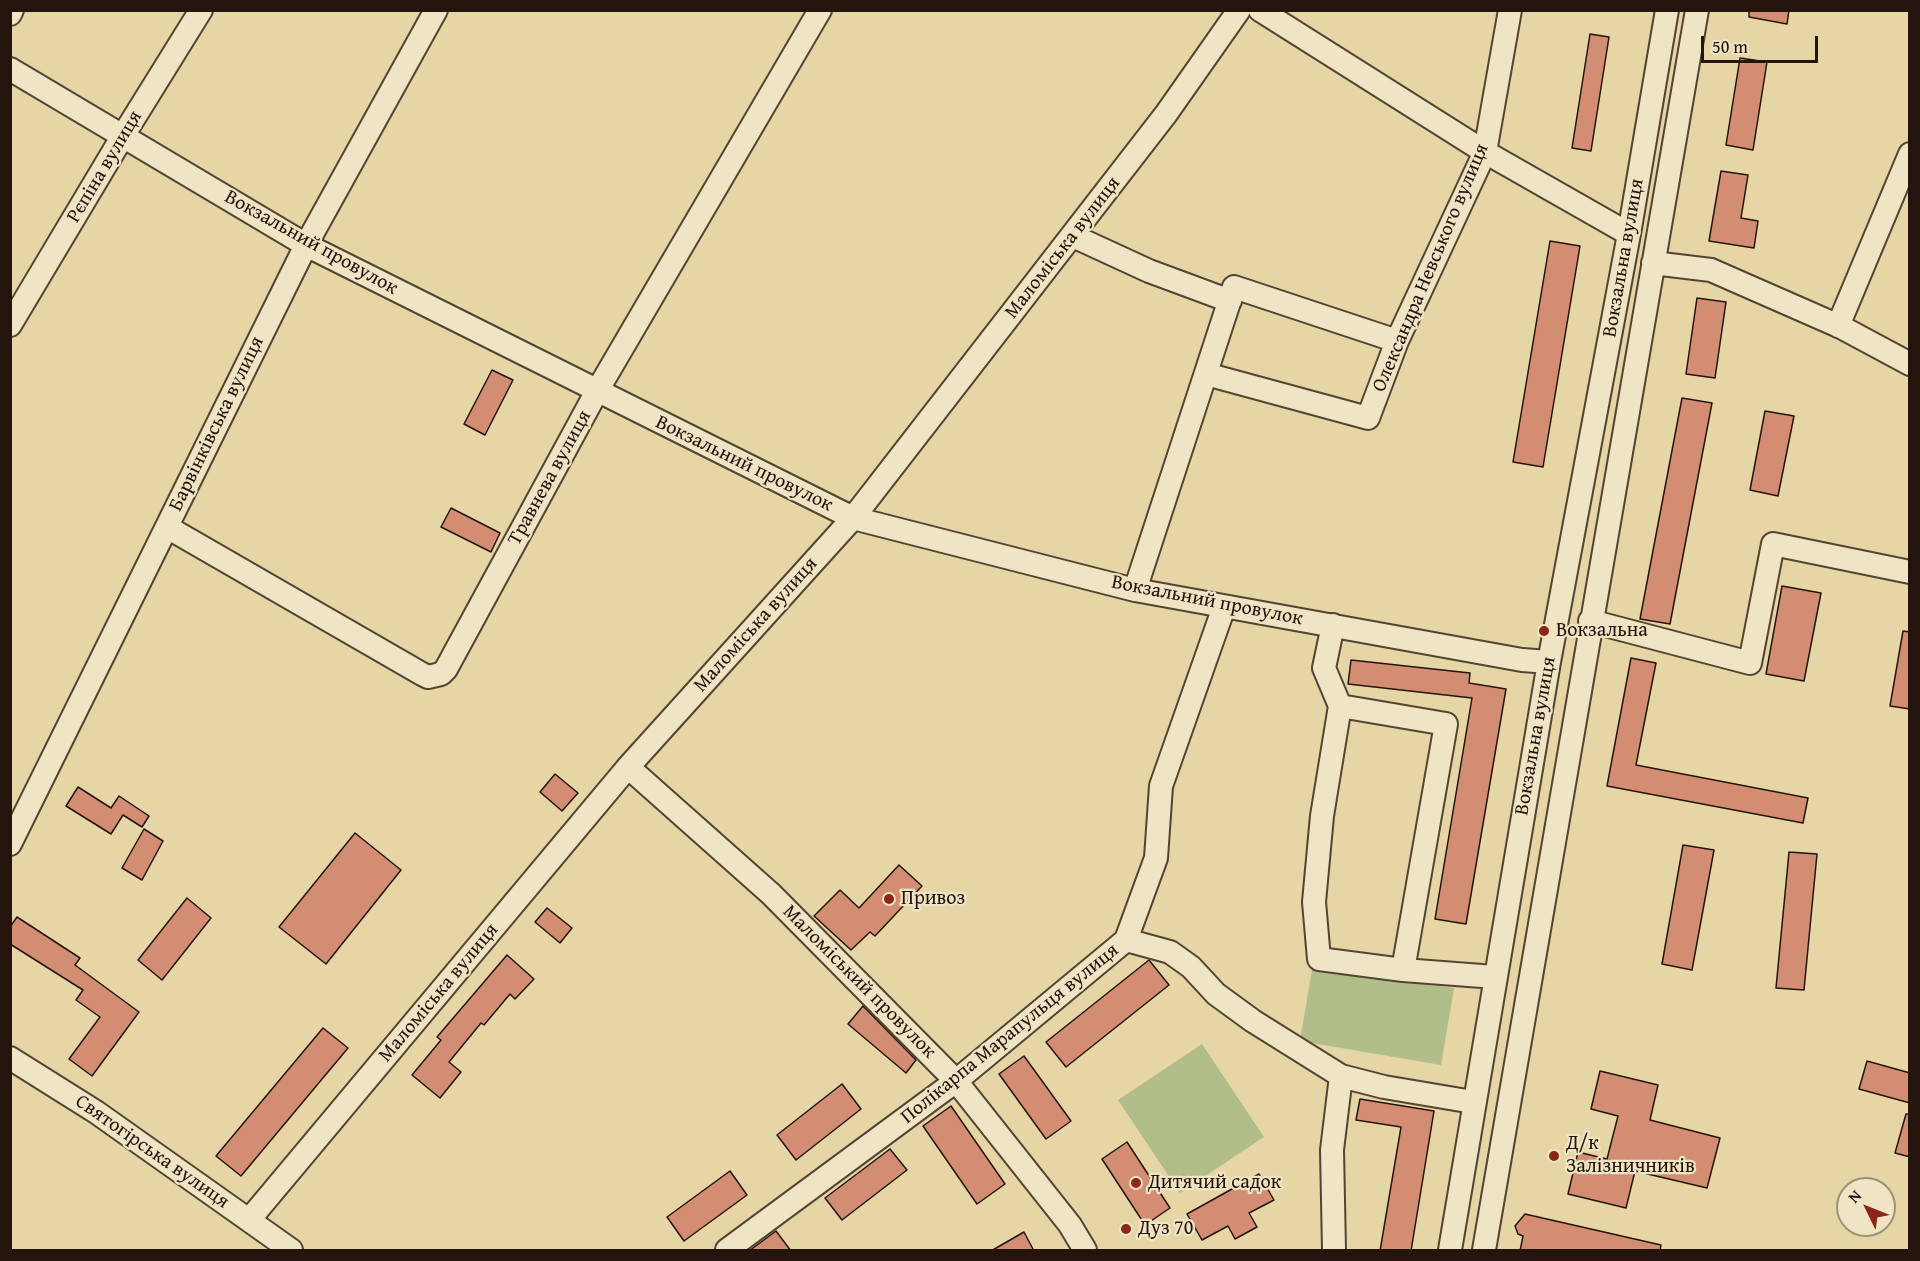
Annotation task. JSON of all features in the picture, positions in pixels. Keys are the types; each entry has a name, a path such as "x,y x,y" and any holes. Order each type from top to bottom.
{"street":[{"name":"Рєпіна вулиця","path":"10,325 201,10"},
{"name":"Барвінківська вулиця","path":"10,844 306,245 436,10"},
{"name":"Травнева вулиця","path":"166,527 416,671 435,676 446,669 597,391 820,10"},
{"name":"Маломіська вулиця","path":"249,1221 628,767 853,518 1167,114 1239,10"},
{"path":"1260,10 1485,152 1629,234"},
{"name":"Олександра Невського вулиця","path":"1206,374 1368,418 1397,341 1485,152 1510,10"},
{"name":"Вокзальна вулиця","path":"1450,1251 1494,977 1549,662 1629,234 1667,10"},
{"name":"Вокзальна вулиця","path":"1484,1251 1590,621 1697,10"},
{"name":"Вокзальний провулок","path":"10,69 124,134 306,245 853,518 1135,590 1522,660 1549,662"},
{"path":"1838,326 1910,154"},
{"path":"1073,236 1149,271 1397,341"},
{"path":"1653,263 1711,270 1838,326 1910,364"},
{"path":"1135,590 1232,294"},
{"path":"1590,621 1750,663 1773,544 1910,572"},
{"name":"Полікарпа Марапульця вулиця","path":"727,1251 956,1081 1126,940 1156,858 1161,786 1224,607"},
{"path":"1333,625 1324,668 1341,706 1322,816 1314,902 1319,959 1402,970 1494,977"},
{"path":"1341,706 1446,724 1402,970"},
{"name":"Маломіський провулок","path":"628,767 771,894 956,1081 1070,1225 1085,1251"},
{"path":"1126,940 1170,952 1191,967 1216,994 1253,1021 1341,1076 1384,1088 1473,1102"},
{"name":"Святогірська вулиця","path":"10,1058 96,1112 291,1251"},
{"path":"1334,1251 1332,1150 1341,1076"}],"green space":[{"path":"1313,964 1454,988 1441,1065 1300,1041"},
{"path":"1202,1044 1264,1137 1180,1193 1118,1100"}],"building":[{"path":"1749,10 1789,10 1787,24 1749,17"},
{"path":"1590,34 1609,37 1591,151 1572,148"},
{"path":"1740,58 1767,62 1753,150 1726,145"},
{"path":"1721,171 1748,175 1741,218 1758,221 1754,248 1709,241"},
{"path":"1550,241 1580,246 1543,467 1513,462"},
{"path":"1697,298 1726,302 1715,378 1686,374"},
{"path":"492,370 513,380 485,435 464,424"},
{"path":"1682,398 1712,403 1670,624 1640,619"},
{"path":"1765,411 1794,416 1778,496 1750,490"},
{"path":"451,508 500,533 491,552 441,527"},
{"path":"1782,586 1821,593 1804,681 1766,674"},
{"path":"1903,631 1910,632 1910,709 1890,706"},
{"path":"1631,658 1656,663 1636,765 1808,798 1803,823 1607,786"},
{"path":"1351,660 1470,673 1469,683 1506,689 1466,924 1435,919 1472,698 1348,684"},
{"path":"555,774 578,793 562,811 540,792"},
{"path":"78,787 111,808 119,796 149,816 142,827 123,815 111,834 66,806"},
{"path":"144,829 163,841 142,880 122,868"},
{"path":"355,833 401,870 326,964 279,927"},
{"path":"1683,845 1714,850 1692,970 1662,964"},
{"path":"1789,852 1817,854 1804,990 1776,988"},
{"name":"Привоз","path":"899,865 922,886 875,936 870,932 851,950 814,916 840,890 859,908"},
{"path":"187,898 211,918 162,980 138,960"},
{"path":"547,908 572,928 560,943 535,922"},
{"path":"17,917 80,958 75,965 139,1012 92,1076 69,1059 100,1017 76,1000 83,990 10,944 10,927"},
{"path":"507,955 534,979 515,999 510,994 484,1025 481,1023 449,1062 461,1072 440,1098 412,1075 441,1040 437,1037"},
{"path":"1149,960 1169,985 1066,1067 1046,1042"},
{"path":"863,1006 916,1060 906,1073 848,1024"},
{"path":"323,1028 348,1048 241,1176 216,1156"},
{"path":"1024,1056 1071,1121 1046,1139 999,1074"},
{"path":"1867,1061 1910,1073 1910,1103 1859,1089"},
{"path":"1600,1071 1658,1085 1650,1120 1720,1138 1707,1188 1635,1171 1626,1208 1568,1194 1578,1152 1607,1159 1618,1116 1591,1109"},
{"path":"842,1084 861,1109 796,1160 777,1135"},
{"path":"1360,1099 1434,1111 1411,1251 1380,1251 1401,1127 1356,1120"},
{"path":"951,1106 1005,1184 977,1204 923,1126"},
{"path":"1906,1114 1910,1114 1910,1157 1895,1153"},
{"name":"Дитячий садок","path":"1127,1142 1170,1208 1145,1225 1102,1159"},
{"path":"890,1149 907,1170 842,1220 825,1198"},
{"path":"730,1171 747,1195 684,1241 667,1217"},
{"path":"1259,1174 1274,1200 1249,1213 1257,1227 1235,1239 1228,1226 1202,1240 1187,1214"},
{"path":"1525,1214 1661,1245 1660,1251 1520,1251 1523,1236 1518,1234 1515,1226"},
{"path":"776,1231 791,1251 749,1251"},
{"path":"1024,1232 1034,1251 991,1251"}],"place":[{"name":"Вокзальна","path":"1544,631"},
{"name":"Привоз","path":"889,899"},
{"name":"Д/к Залізничників","path":"1554,1156"},
{"name":"Дитячий садок","path":"1136,1183"},
{"name":"Дуз 70","path":"1126,1229"}]}
